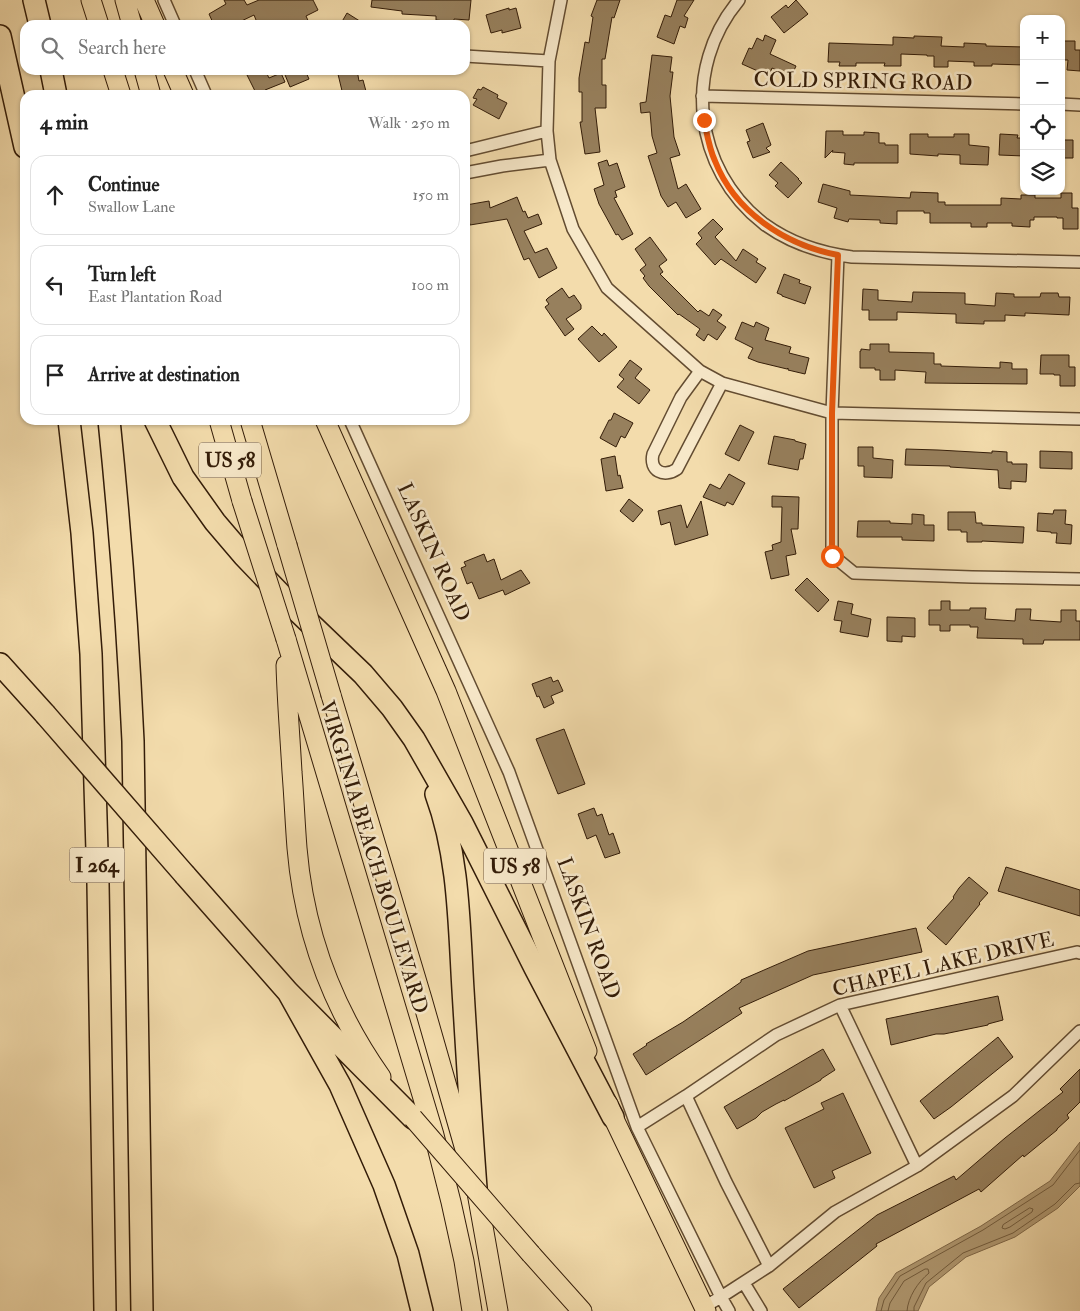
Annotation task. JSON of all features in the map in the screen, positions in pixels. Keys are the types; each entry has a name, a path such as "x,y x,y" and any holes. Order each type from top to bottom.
{"highway":[{"path":"34,0 39,20"},
{"path":"0,36 20,124"},
{"name":"I 264","path":"70,425 82,533 91,654 98,884 104,1311"},
{"name":"I 264","path":"109,425 129,648 133,742 142,1311"},
{"path":"157,425 183,477 215,522 244,556 292,606 363,674 392,708 414,739 462,823 613,1117"},
{"path":"0,664 288,992 413,1118"},
{"path":"414,739 439,802 452,857 458,905 476,1188"},
{"path":"288,992 340,1085 384,1185 408,1254 422,1311"}],"main road":[{"path":"91,0 97,20"},
{"path":"125,0 131,20"},
{"path":"144,0 152,20"},
{"path":"114,75 119,90"},
{"path":"145,75 150,90"},
{"path":"175,75 182,90"},
{"name":"VIRGINIA BEACH BOULEVARD","path":"220,425 434,1135 452,1202 472,1311"},
{"name":"VIRGINIA BEACH BOULEVARD","path":"251,425 422,999 476,1188 498,1311"},
{"name":"US 58","path":"327,425 446,691 613,1117 705,1309"},
{"name":"US 58","path":"286,639 297,849 303,894 320,960 335,997 353,1033 381,1077 413,1118 582,1311"}],"street":[{"path":"164,0 173,20"},
{"path":"561,0 549,61 547,131 550,160 573,229 607,288 700,371 722,383 832,413 1080,419"},
{"path":"740,0 722,24 707,63 702,96 704,120 709,146 725,182 764,224 804,246 825,253 852,257 1080,262"},
{"path":"470,56 549,61"},
{"path":"197,75 204,90"},
{"name":"COLD SPRING ROAD","path":"702,96 1020,104"},
{"path":"1065,104 1080,105"},
{"path":"470,150 547,131"},
{"path":"470,172 550,160"},
{"path":"838,255 832,413 832,556 854,573 1080,579"},
{"path":"700,371 681,397 653,454 652,465 657,471 665,474 677,469 722,383"},
{"name":"LASKIN ROAD","path":"352,425 508,772 637,1127 729,1311"},
{"name":"CHAPEL LAKE DRIVE","path":"637,1127 776,1035 840,1005 1077,952 1080,953"},
{"path":"840,1005 917,1166"},
{"path":"705,1309 769,1266 835,1212 917,1166 1013,1096 1080,1031"},
{"path":"686,1096 726,1182 769,1266"},
{"path":"744,1283 760,1311"}],"water":[{"path":"1080,1142 1080,1186 1058,1208 1015,1237 966,1257 929,1287 918,1311 876,1311 879,1298 896,1273 981,1226 1050,1181"}],"building":[{"path":"224,0 244,0 247,5 259,0 313,0 318,10 306,16 308,20 256,20 254,15 244,20 212,20 209,14 226,4"},
{"path":"372,0 471,0 469,20 436,20 436,16 402,14 402,11 371,7"},
{"path":"597,0 620,0 614,18 612,17 605,59 602,59 602,85 606,85 606,108 595,108 600,152 585,154 580,122 582,122 582,92 579,92 579,78 585,42 589,43 593,17 591,16"},
{"path":"677,0 694,0 684,16 688,18 685,28 680,26 674,44 657,37 665,15 671,17"},
{"path":"796,0 808,14 784,33 771,17 786,5 788,8"},
{"path":"509,8 509,10 516,8 521,28 502,33 502,30 491,33 486,15"},
{"path":"347,13 358,20 343,20"},
{"path":"765,35 776,40 770,54 796,66 791,77 772,68 769,76 742,64 749,48 752,49 757,38 763,41"},
{"path":"914,36 942,37 941,46 964,47 964,43 1020,47 1020,65 992,64 992,66 974,66 974,62 948,61 948,67 934,67 934,56 901,54 901,66 884,66 885,63 856,63 856,66 839,66 840,62 828,62 829,43 893,45 893,37 914,38"},
{"path":"1065,41 1075,41 1075,50 1080,50 1080,71 1067,70 1068,60 1065,60"},
{"path":"652,55 672,57 670,72 673,72 670,96 674,137 680,155 670,158 678,189 686,184 701,209 686,218 676,202 668,207 661,196 648,156 657,153 652,136 650,112 641,113 640,103 646,102"},
{"path":"247,75 268,75 269,78 282,75 285,82 265,90 254,90"},
{"path":"285,75 307,75 309,79 290,87"},
{"path":"338,75 358,75 359,81 363,80 366,90 342,90"},
{"path":"483,87 498,95 497,98 507,103 499,119 473,105 477,99 473,98 478,89 481,90"},
{"path":"763,123 771,145 766,148 770,152 753,158 747,142 750,141 746,130"},
{"path":"826,131 843,131 843,135 864,135 864,132 879,133 879,143 898,145 898,163 844,164 845,153 832,152 833,150 825,158"},
{"path":"910,134 928,134 928,137 954,137 954,134 969,134 969,145 989,147 988,165 960,164 960,155 910,154"},
{"path":"1000,134 1018,135 1017,138 1020,138 1020,156 999,155"},
{"path":"1065,140 1073,140 1073,158 1065,158"},
{"path":"607,160 609,166 617,163 625,187 615,191 617,197 614,198 633,234 622,240 618,234 616,235 599,204 594,189 604,185 598,163"},
{"path":"781,162 802,183 788,198 775,186 778,183 769,175"},
{"path":"823,184 850,191 850,195 910,198 911,192 938,193 938,202 945,202 945,205 1001,205 1001,198 1021,199 1021,195 1035,195 1035,198 1061,198 1061,195 1065,195 1065,193 1072,193 1072,208 1078,208 1078,229 1063,229 1063,218 1057,217 1034,217 1034,220 1030,220 1030,227 1012,226 1012,223 987,223 987,227 971,227 971,223 930,223 930,213 924,213 924,211 897,211 897,224 880,223 880,220 849,219 848,222 834,218 837,208 818,202"},
{"path":"517,197 523,212 525,211 528,218 538,214 542,224 524,231 535,253 547,248 557,268 539,278 529,258 524,260 507,219 470,225 470,204 489,201 490,208"},
{"path":"713,219 723,229 715,237 736,261 743,249 758,259 756,262 766,268 756,283 721,259 715,265 696,244 702,238 698,233"},
{"path":"650,237 667,260 659,266 663,272 660,274 698,312 700,310 709,316 713,309 722,315 717,321 726,327 717,340 708,334 704,341 696,335 700,329 678,315 643,278 645,276 640,270 646,265 635,249"},
{"path":"784,274 800,280 799,283 811,287 805,304 777,293"},
{"path":"562,288 569,298 574,295 581,305 581,309 566,319 574,329 565,336 545,307 549,304 546,300"},
{"path":"863,289 878,290 878,300 912,302 913,292 965,293 965,304 995,306 996,293 1014,294 1014,297 1040,297 1041,293 1058,293 1059,297 1070,297 1069,315 1025,313 1025,316 1005,315 1005,321 984,321 984,324 956,323 956,314 897,312 897,320 869,320 869,310 862,310"},
{"path":"742,322 754,327 756,322 769,328 765,340 791,347 789,353 809,358 805,374 748,358 753,348 735,339"},
{"path":"592,326 602,336 604,333 617,347 599,362 578,339"},
{"path":"870,344 889,344 889,352 934,353 934,364 941,364 941,366 1000,368 1000,362 1012,363 1012,369 1027,369 1027,384 925,383 926,372 895,370 895,380 880,380 880,370 860,368 860,351 861,349 870,350"},
{"path":"1041,355 1069,355 1069,367 1075,367 1075,386 1060,386 1060,375 1040,374"},
{"path":"630,360 642,369 635,378 650,390 639,404 617,387 624,379 619,375"},
{"path":"614,413 633,423 625,438 621,436 616,447 600,438"},
{"path":"740,425 754,432 739,461 725,454"},
{"path":"774,436 806,444 803,459 800,459 798,470 768,464"},
{"path":"858,447 873,447 873,458 893,460 892,478 864,477 864,466 858,466"},
{"path":"906,449 1007,452 1007,462 1027,464 1026,482 1011,481 1011,489 999,488 998,470 905,465"},
{"path":"1040,451 1072,452 1072,469 1040,468"},
{"path":"615,456 618,476 620,475 623,488 606,491 601,459"},
{"path":"729,474 745,483 733,505 727,502 725,506 703,497 710,484 720,489"},
{"path":"772,496 799,497 798,529 791,529 796,554 786,556 789,575 771,579 765,552 773,550 772,545 781,542 782,507 772,507"},
{"path":"629,499 643,510 633,522 620,511"},
{"path":"701,501 708,535 675,545 670,522 661,525 658,511 681,505 687,528"},
{"path":"1054,510 1066,510 1065,524 1072,525 1071,544 1056,543 1057,533 1037,531 1038,513 1053,514"},
{"path":"948,512 975,512 976,523 982,523 982,525 1024,527 1023,543 967,542 967,532 948,530"},
{"path":"912,514 924,515 924,525 934,525 934,541 902,540 902,537 857,537 858,521 890,521 890,523 912,524"},
{"path":"484,554 487,562 494,559 501,580 521,570 530,583 505,595 503,590 479,599 472,582 467,584 461,568 466,566 464,562"},
{"path":"807,578 829,600 818,612 795,590"},
{"path":"838,601 853,604 851,614 871,619 868,637 840,632 842,621 834,620"},
{"path":"941,601 950,601 950,610 986,608 985,619 1015,621 1016,609 1031,609 1030,620 1061,622 1061,610 1076,610 1076,621 1080,621 1080,640 1044,640 1043,644 1023,644 1023,639 977,638 978,627 970,627 970,625 950,625 950,631 940,631 940,625 929,625 929,610 941,610"},
{"path":"887,617 915,618 915,637 902,636 902,642 887,641"},
{"path":"551,677 553,682 558,680 563,691 551,696 554,703 544,708 532,684"},
{"path":"564,729 585,784 558,794 536,739"},
{"path":"594,808 597,816 602,814 609,835 613,833 620,853 605,858 596,835 587,839 578,814"},
{"path":"1006,867 1080,890 1080,916 998,891"},
{"path":"969,877 988,893 946,945 927,928 954,898 959,888"},
{"path":"916,928 922,952 813,975 739,1008 742,1013 646,1075 633,1054 683,1022 741,982 741,980 808,951"},
{"path":"998,996 1003,1020 988,1025 936,1034 891,1045 886,1019"},
{"path":"998,1037 1013,1057 934,1119 920,1101"},
{"path":"823,1049 835,1070 821,1080 762,1112 756,1118 737,1129 724,1107"},
{"path":"1080,1069 1080,1102 1067,1115 1069,1118 981,1192 979,1189 876,1244 877,1246 799,1308 783,1289 877,1215 954,1176 956,1180 1063,1092 1060,1089"},
{"path":"843,1093 871,1153 832,1171 835,1178 814,1188 785,1128 824,1109 821,1103"}],"route":[{"path":"704,120 709,146 715,162 725,182 748,209 764,224 783,236 804,246 838,255 832,413 832,556"}]}
